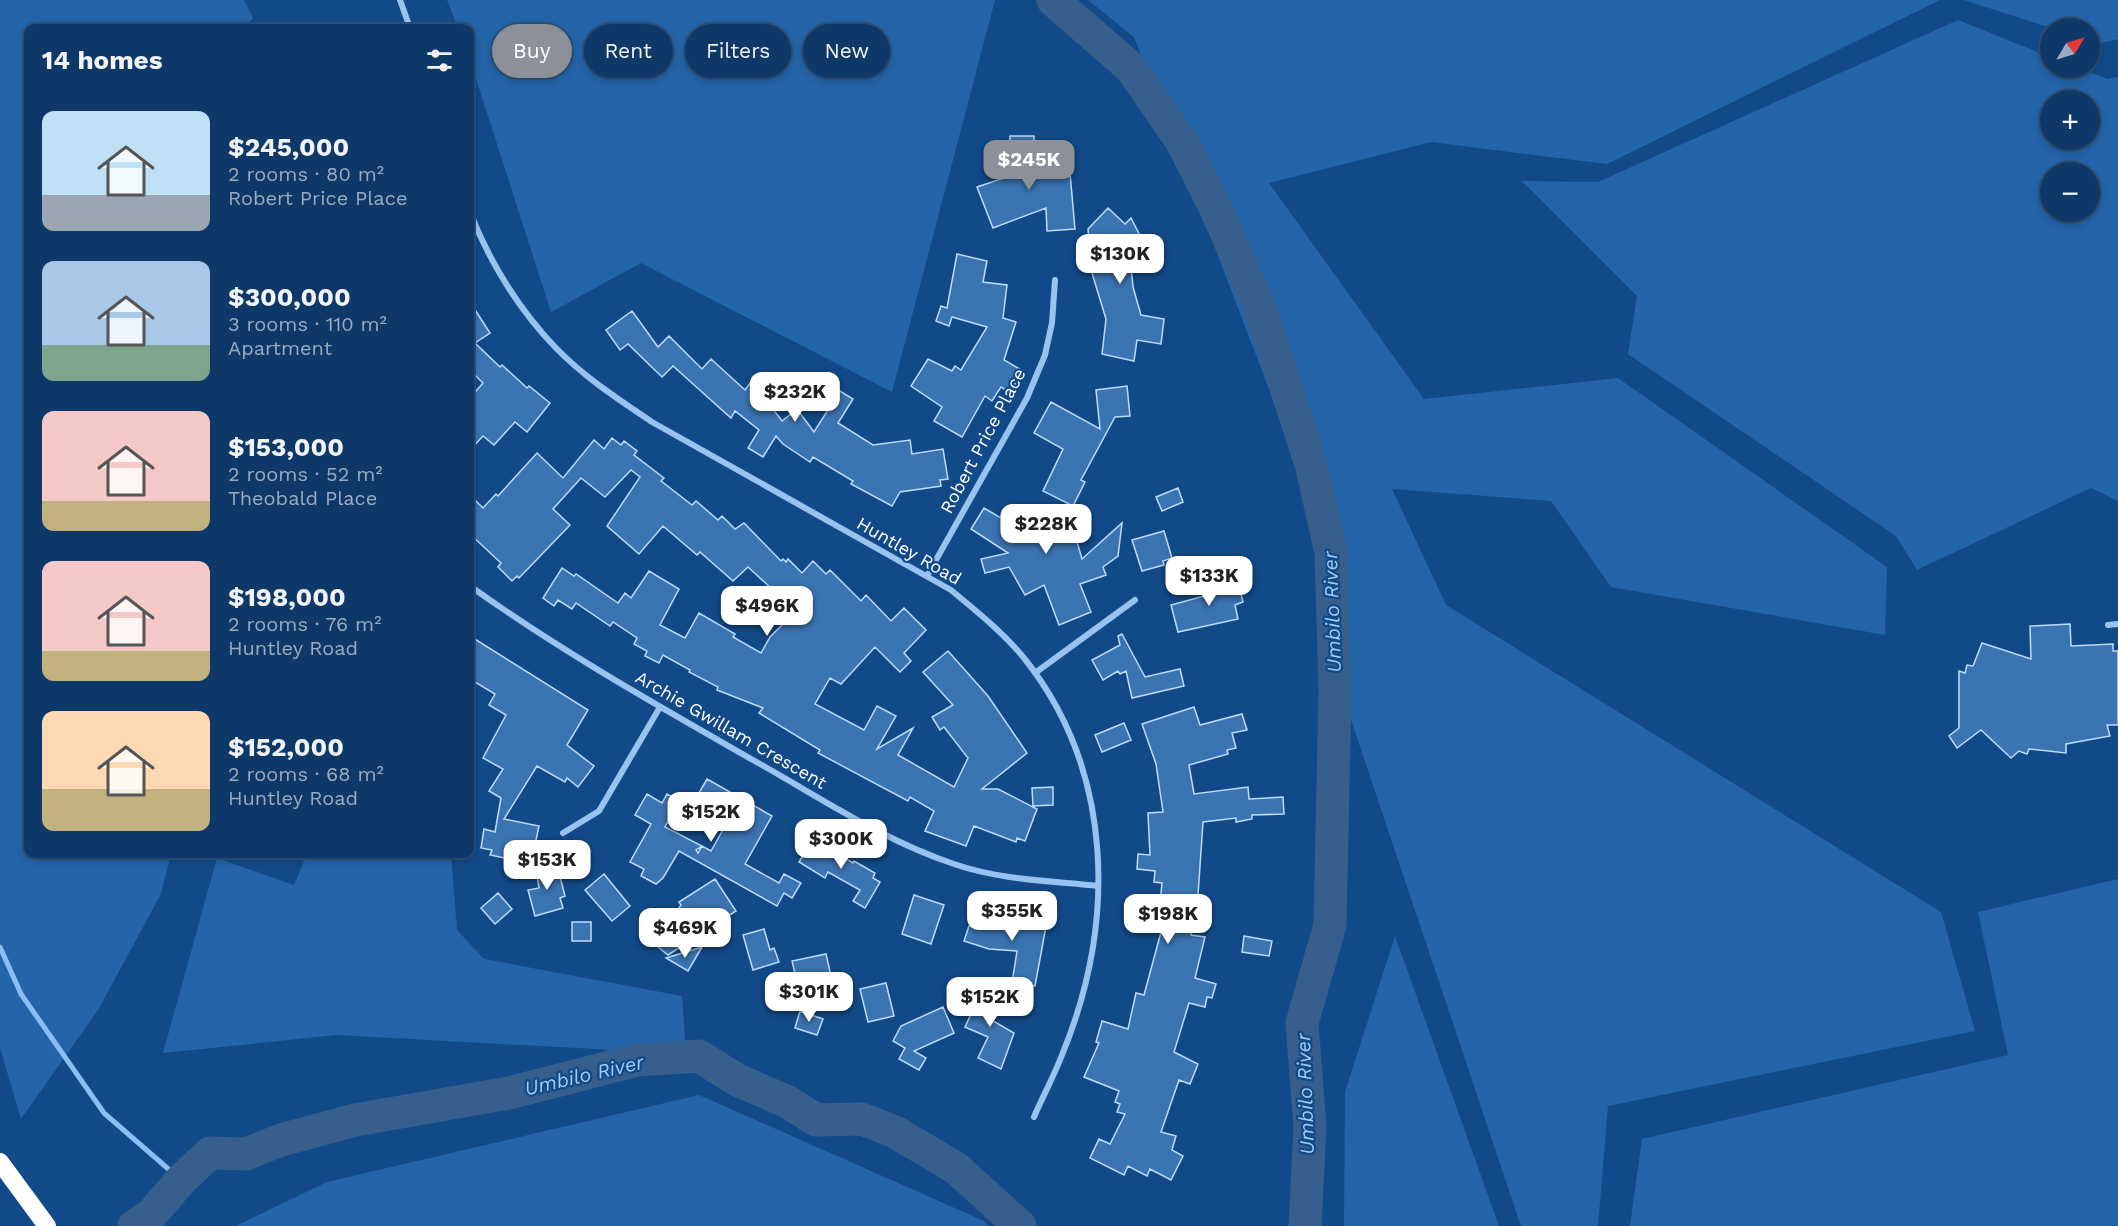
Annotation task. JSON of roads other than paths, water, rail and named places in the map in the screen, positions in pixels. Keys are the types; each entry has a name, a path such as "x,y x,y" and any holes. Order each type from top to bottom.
{"highway":[{"path":"0,1162 47,1226"}],"street":[{"path":"400,0 409,24"},
{"name":"Huntley Road","path":"474,221 492,260 527,312 556,348 605,390 652,422 951,590 993,626 1035,673 1060,714 1082,763 1093,806 1099,851 1098,886 1090,956 1078,1008 1063,1054 1034,1117"},
{"name":"Robert Price Place","path":"927,576 1027,398 1045,355 1050,334 1055,280"},
{"name":"Archie Gwillam Crescent","path":"474,589 520,622 660,707 893,840 957,865 1011,877 1098,886"},
{"path":"1035,673 1135,600"},
{"path":"2108,625 2118,624"},
{"path":"563,833 599,811 660,707"}],"waterway":[{"name":"Umbilo River","path":"1053,0 1131,68 1182,142 1215,207 1261,311 1311,464 1331,552 1335,691 1330,925 1302,1023 1310,1127 1305,1226"},
{"path":"0,947 21,994 104,1113 181,1180"},
{"name":"Umbilo River","path":"134,1226 151,1215 181,1180 210,1153 246,1154 281,1140 355,1120 509,1093 637,1060 699,1056 737,1080 788,1102 816,1120 862,1119 895,1132 956,1168 1020,1226"}]}
